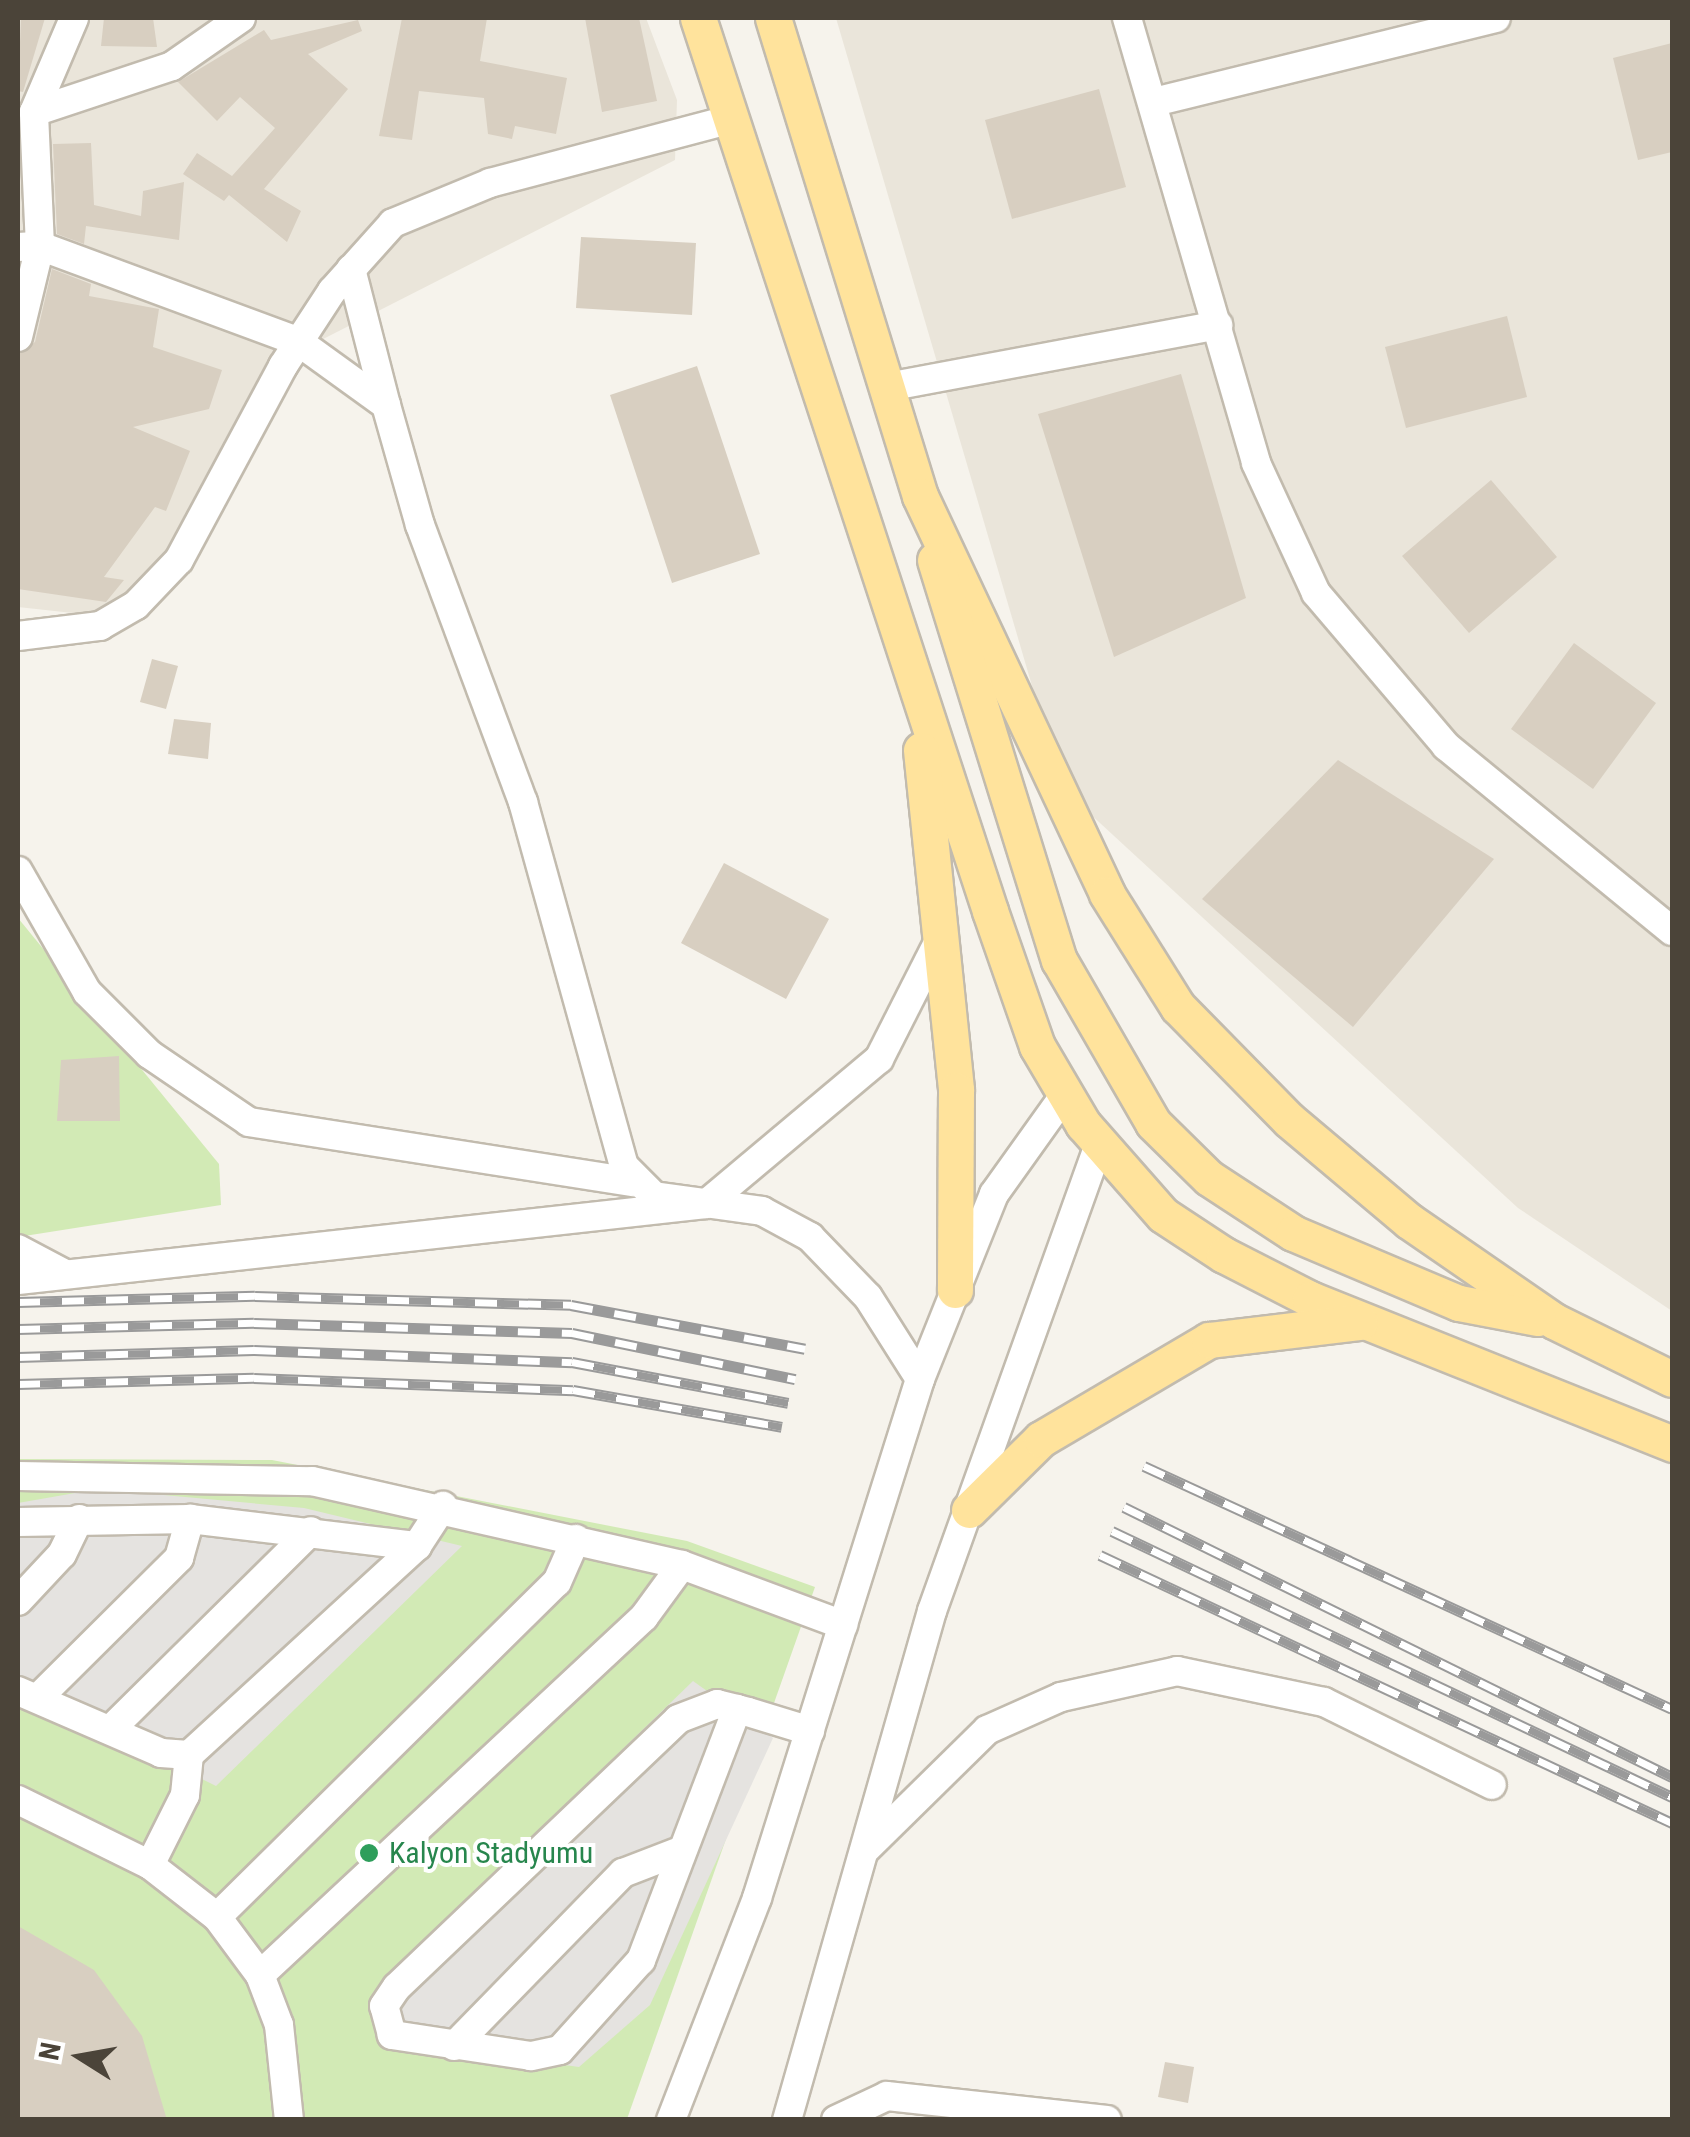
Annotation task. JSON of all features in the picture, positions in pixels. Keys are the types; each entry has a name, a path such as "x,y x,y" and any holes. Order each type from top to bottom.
{"main road":[{"path":"698,18 1037,1046 1066,1094 1100,1142 1178,1225 1369,1321 1672,1444"},
{"path":"773,18 893,386 954,643 1044,922 1112,1064 1134,1098 1208,1178 1293,1233 1459,1302 1554,1321"},
{"path":"920,496 1108,894 1178,1008 1356,1178 1554,1321 1672,1379"},
{"path":"910,665 944,930 956,1090 955,1290"},
{"path":"1066,1094 1112,1064"},
{"path":"1100,1142 1134,1098"},
{"path":"968,1510 1041,1438 1210,1340 1369,1321"}],"street":[{"path":"18,337 29,246 34,112 74,18"},
{"path":"34,112 172,66 241,18"},
{"path":"1128,18 1256,463 1316,593 1446,746 1672,931"},
{"path":"1154,102 1496,18"},
{"path":"18,636 100,626 136,605 179,560 299,342 352,269 393,223 490,183 733,118"},
{"path":"29,246 299,342 386,406"},
{"path":"352,269 420,525 523,802 634,1182"},
{"path":"893,386 1218,325"},
{"path":"18,871 87,992 162,1065 250,1122 634,1182 654,1196 762,1212 810,1237 868,1297 920,1380"},
{"path":"18,1280 706,1204 879,1059 944,930"},
{"path":"670,2120 758,1898 920,1380 994,1194 1066,1094"},
{"path":"787,2120 968,1510 1100,1142"},
{"path":"18,1249 66,1274"},
{"path":"18,1476 312,1481 443,1506 682,1565 843,1625"},
{"path":"150,1865 185,1796 189,1755 417,1546 443,1506"},
{"path":"18,1602 62,1554 79,1519"},
{"path":"18,1522 190,1519 417,1546"},
{"path":"189,1755 161,1754 28,1694 178,1558 190,1519"},
{"path":"112,1729 311,1531"},
{"path":"217,1917 556,1582 576,1539"},
{"path":"260,1975 644,1618 682,1565"},
{"path":"864,1851 988,1730 1061,1697 1177,1671 1324,1702 1492,1785"},
{"path":"737,1709 680,1851 642,1960 560,2050 531,2056 392,2035 384,2006 397,1988 678,1719 718,1704 737,1709 810,1732"},
{"path":"18,1800 150,1865 217,1917 260,1975 279,2025 289,2120"},
{"path":"454,2046 623,1873 680,1851"},
{"path":"836,2120 887,2096 1107,2120"}],"shaded area":[{"path":"18,18 646,18 677,100 675,160 276,363 167,553 100,616 18,607"},
{"path":"836,18 1672,18 1672,1311 1518,1208 1062,788"},
{"path":"98,1489 304,1508 462,1546 216,1786 67,1712 18,1698 18,1503"},
{"path":"693,1681 773,1738 650,2005 579,2067 466,2051 393,2021 386,1978"}],"green space":[{"path":"18,918 219,1164 221,1205 18,1237"},
{"name":"Kalyon Stadyumu","path":"18,1459 272,1460 687,1541 815,1587 627,2119 18,2120"}],"building":[{"path":"21,18 45,18 23,92 18,91"},
{"path":"104,18 153,18 157,47 101,46"},
{"path":"402,18 487,18 480,61 567,78 556,134 515,126 512,139 488,134 484,98 419,91 412,140 379,136"},
{"path":"585,18 639,18 657,101 602,112"},
{"path":"358,20 362,31 308,54 348,89 264,189 301,211 287,242 229,195 224,201 183,174 197,153 232,176 275,128 240,97 217,121 178,82 264,30 271,40"},
{"path":"1672,43 1672,152 1638,160 1613,58"},
{"path":"1099,89 1126,187 1012,219 985,120"},
{"path":"91,143 94,205 141,216 143,191 184,182 179,240 86,226 84,244 57,234 53,144"},
{"path":"581,237 696,243 692,315 576,308"},
{"path":"52,269 91,284 89,296 159,309 153,347 222,370 209,409 133,427 190,451 166,511 155,507 104,577 124,580 106,602 18,589 18,354 35,342"},
{"path":"1507,316 1527,397 1406,428 1385,347"},
{"path":"697,366 760,554 672,583 610,395"},
{"path":"1181,374 1246,598 1114,657 1038,414"},
{"path":"1491,480 1557,557 1469,633 1402,556"},
{"path":"1574,643 1656,703 1593,789 1511,729"},
{"path":"152,659 178,666 166,709 140,702"},
{"path":"174,719 211,723 208,759 168,754"},
{"path":"1338,760 1494,859 1353,1027 1202,899"},
{"path":"724,863 829,919 786,999 681,943"},
{"path":"119,1056 120,1121 57,1121 61,1060"},
{"path":"18,1926 94,1970 142,2036 167,2120 18,2120"},
{"path":"1165,2062 1194,2067 1188,2103 1158,2097"}],"railway":[{"path":"18,1302 255,1296 571,1305 805,1349"},
{"path":"18,1329 254,1323 572,1333 795,1379"},
{"path":"18,1357 254,1350 572,1362 788,1403"},
{"path":"18,1384 254,1378 573,1390 782,1427"},
{"path":"1144,1466 1672,1709"},
{"path":"1124,1507 1672,1777"},
{"path":"1112,1531 1672,1797"},
{"path":"1100,1555 1672,1823"}],"place":[{"name":"Kalyon Stadyumu","path":"369,1853"}]}
